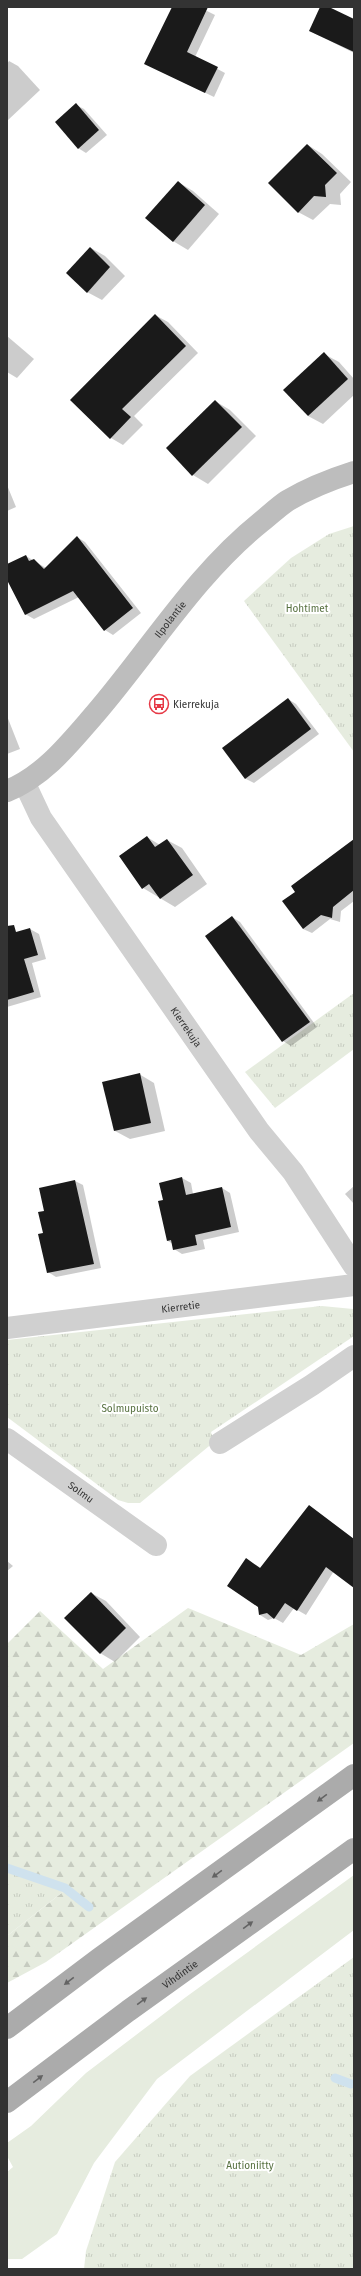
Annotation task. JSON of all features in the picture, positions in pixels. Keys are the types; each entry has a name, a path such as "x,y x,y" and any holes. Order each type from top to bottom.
{"main road":[{"path":"7,2028 100,1958 354,1775"},
{"name":"Vihdintie","path":"7,2102 134,2007 354,1849"}],"street":[{"name":"Ilpolantie","path":"16,788 62,753 131,671 206,573 245,535 287,502 338,477 354,472"},
{"name":"Kierrekuja","path":"16,788 41,818 259,1131 293,1172 354,1266"},
{"name":"Kierretie","path":"7,1328 171,1310 272,1294 354,1285"},
{"path":"220,1443 312,1385 354,1356"},
{"name":"Solmu","path":"7,1439 156,1545"}],"green space":[{"name":"Hohtimet","path":"354,526 354,752 244,601 291,558 329,534"},
{"path":"354,993 354,1049 275,1108 245,1072"},
{"name":"Solmupuisto","path":"322,1306 353,1309 354,1336 211,1432 214,1442 140,1503 128,1503 118,1500 7,1417 7,1340"},
{"path":"188,1608 301,1655 354,1624 354,1743 46,1962 7,1983 7,1936 69,1887 7,1864 7,1644 40,1611 103,1669"},
{"path":"7,1864 69,1887 7,1936"},
{"path":"354,1875 354,1930 157,2079 94,2163 57,2234 22,2259 7,2259 7,2172 13,2167 7,2156 7,2143 31,2126 86,2073 186,1997"},
{"name":"Autioniitty","path":"354,1957 354,2269 84,2269 86,2251 115,2162 190,2076"}],"building":[{"path":"172,7 208,7 187,52 218,67 205,93 144,64"},
{"path":"320,7 329,7 354,19 354,52 309,31"},
{"path":"76,103 99,130 78,149 55,122"},
{"path":"307,144 337,173 325,185 326,197 314,196 298,213 268,183"},
{"path":"178,181 205,205 173,242 145,218"},
{"path":"90,247 110,267 87,293 66,273"},
{"path":"155,314 186,346 122,409 131,417 110,439 70,400"},
{"path":"324,352 348,379 308,416 283,390"},
{"path":"215,400 242,427 192,476 166,448"},
{"path":"77,536 133,608 104,631 73,591 25,615 7,580 7,564 26,555 29,561 34,559 44,569"},
{"path":"288,698 311,729 245,779 222,748"},
{"path":"147,836 155,847 167,839 193,875 160,899 149,884 142,889 119,856"},
{"path":"354,839 354,890 333,907 332,918 321,915 303,929 282,901 295,892 291,886"},
{"path":"232,916 310,1022 282,1042 205,936"},
{"path":"14,925 16,932 30,928 38,955 24,959 34,992 7,1000 7,926"},
{"path":"140,1073 151,1123 114,1131 102,1082"},
{"path":"182,1177 186,1195 222,1187 231,1227 195,1235 197,1245 173,1250 171,1240 167,1241 158,1201 163,1200 159,1183"},
{"path":"75,1180 94,1264 47,1273 38,1234 43,1233 38,1212 44,1211 39,1188"},
{"path":"309,1505 354,1539 354,1588 326,1567 297,1611 285,1603 274,1619 267,1613 259,1615 258,1607 227,1586 246,1558 260,1568"},
{"path":"91,1592 126,1628 100,1654 64,1618"}],"waterway":[{"path":"7,1868 65,1888 89,1907"},
{"path":"335,2078 351,2084"}],"place":[{"name":"Kierrekuja","path":"159,704"}]}
